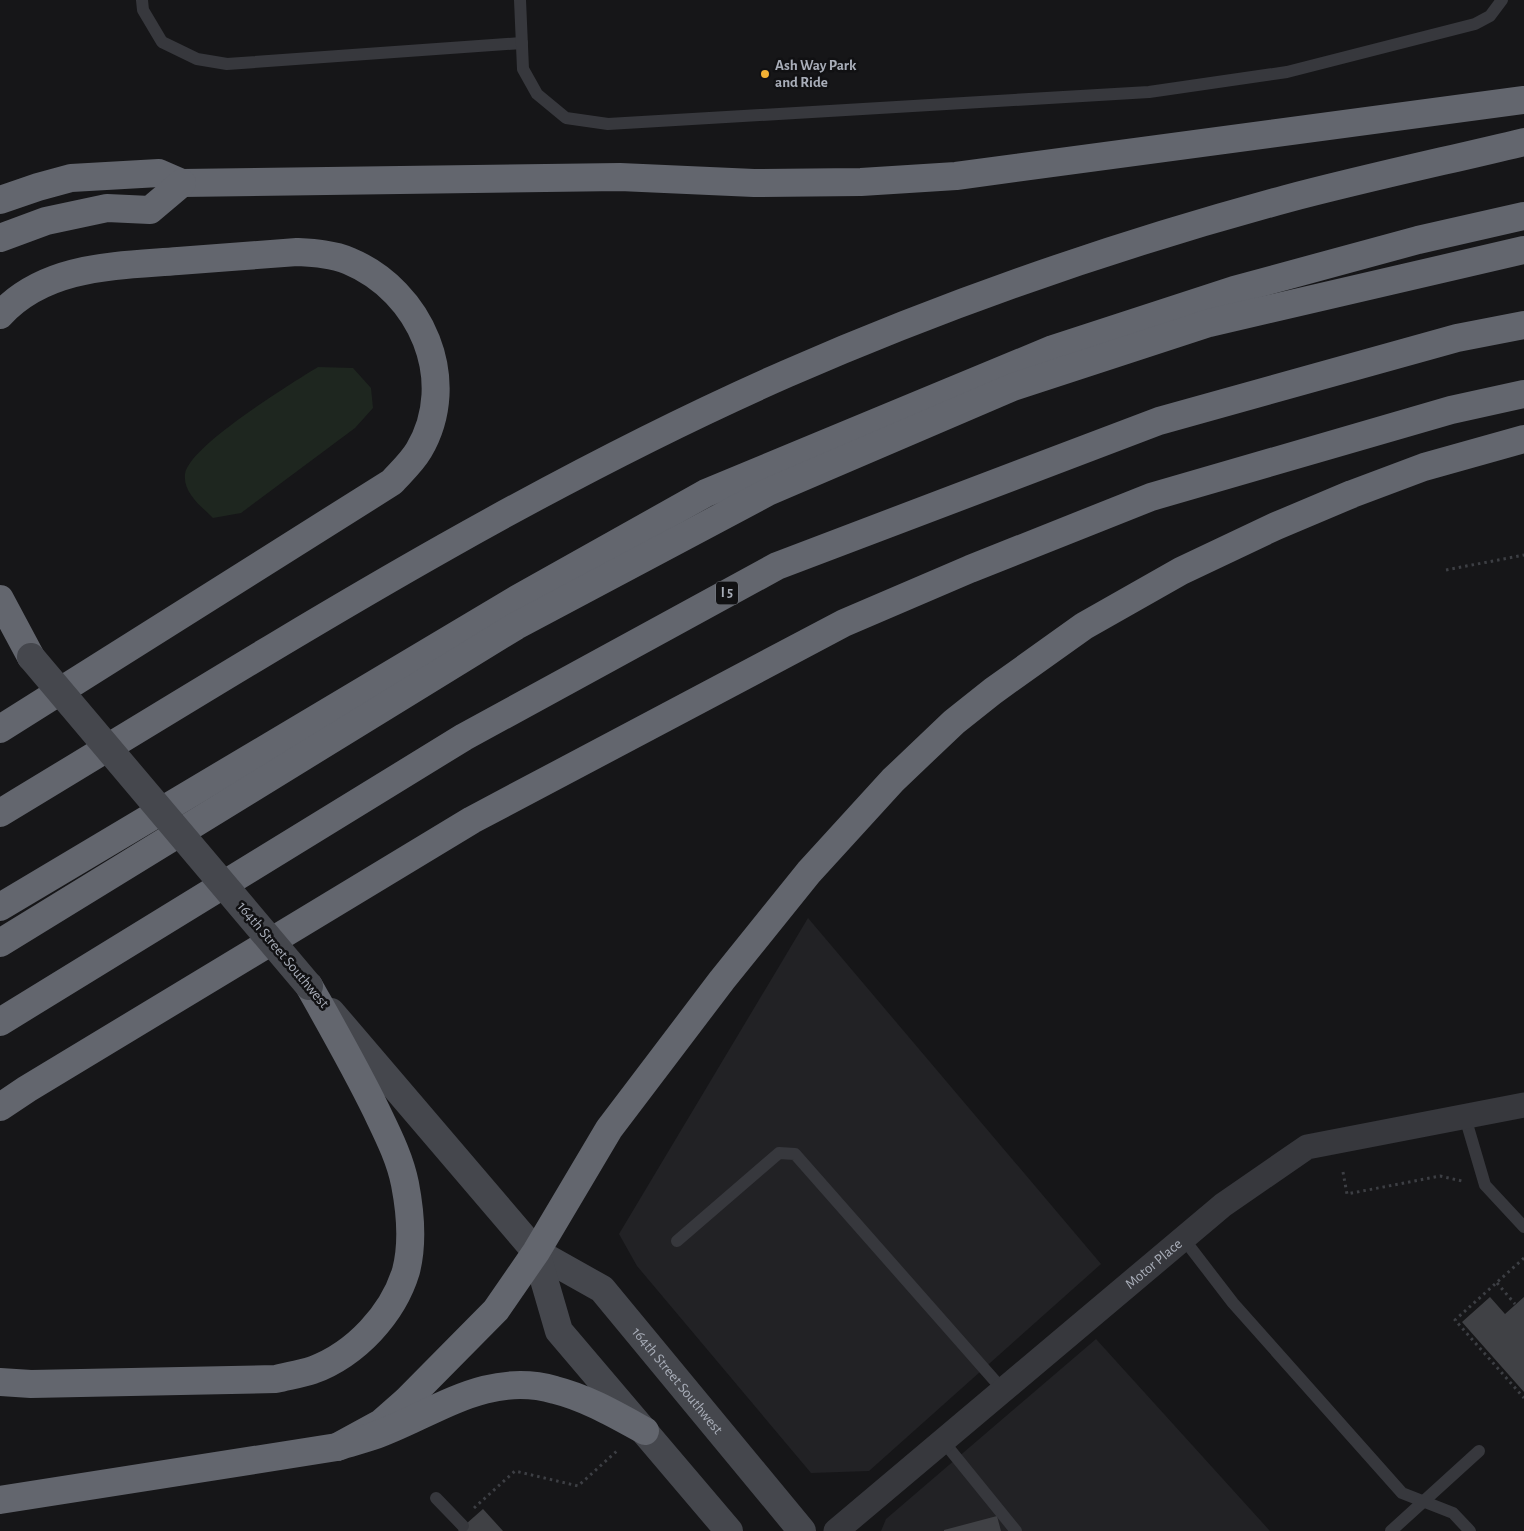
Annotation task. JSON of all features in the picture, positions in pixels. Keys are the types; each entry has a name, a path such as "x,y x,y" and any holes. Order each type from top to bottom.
{"highway":[{"path":"0,200 38,186 71,178 158,173 182,183 620,177 754,183 861,182 946,177 1524,100"},
{"path":"0,813 396,576 523,504 652,436 786,374 921,318 1045,273 1162,234 1289,198 1524,142"},
{"path":"0,238 46,222 107,208 150,210 182,183"},
{"path":"0,907 517,599 706,492 1052,349 1234,290 1418,240 1524,216"},
{"path":"0,943 516,626 768,492 1013,388 1209,323 1408,275 1524,250"},
{"path":"0,316 32,290 60,276 95,267 297,252 321,253 357,265 382,279 401,296 415,314 428,342 435,374 434,401 430,423 418,450 392,482 0,729"},
{"name":"I 5","path":"0,1022 464,737 778,566 1159,421 1457,338 1524,325"},
{"path":"0,1107 472,820 844,623 970,569 1151,497 1452,410 1524,394"},
{"path":"337,1447 381,1423 406,1401 496,1310 536,1252 609,1129 722,980 809,872 893,780 954,722 993,690 1084,626 1181,571 1276,526 1352,494 1424,467 1524,439"},
{"path":"0,599 31,657"},
{"path":"0,1382 31,1384 276,1379 313,1370 337,1358 376,1326 390,1305 406,1270 410,1236 405,1182 390,1138 360,1077 309,986"},
{"path":"0,1500 337,1447 380,1434 471,1392 495,1387 529,1386 554,1389 591,1402 645,1431"}],"main road":[{"name":"164th Street Southwest","path":"0,613 31,657"},
{"name":"164th Street Southwest","path":"0,625 31,657 536,1252 602,1289 802,1531"},
{"name":"164th Street Southwest","path":"536,1252 560,1331 729,1531"}],"street":[{"name":"Motor Place","path":"836,1531 1223,1205 1307,1147 1524,1106"}],"lane":[{"path":"142,0 143,10 162,42 197,59 227,64 522,43"},
{"path":"520,0 524,69 538,94 566,118 608,124 1139,93 1178,88 1287,72 1475,24 1490,16 1502,0"},
{"path":"1464,1117 1485,1185 1524,1227"},
{"path":"678,1241 779,1153 795,1154 1003,1390"},
{"path":"1183,1238 1233,1303 1402,1493 1453,1513 1470,1531"},
{"path":"943,1442 1016,1531"},
{"path":"1391,1531 1479,1451"},
{"path":"436,1498 462,1524"}],"path":[{"path":"1446,570 1524,555"},
{"path":"1343,1172 1347,1194 1440,1176 1468,1182"},
{"path":"1524,1258 1456,1320 1524,1398"},
{"path":"1497,1283 1515,1304"},
{"path":"462,1524 515,1471 578,1486 613,1453 645,1431"}],"shaded area":[{"path":"318,367 353,368 371,388 373,408 355,428 241,513 213,518 198,504 187,487 185,474 191,462 222,432 243,416"},
{"path":"808,918 1101,1264 869,1471 811,1473 637,1266 619,1234"},
{"path":"1096,1339 1270,1531 881,1531 886,1519"}],"building":[{"path":"1490,1297 1505,1314 1524,1297 1524,1392 1462,1322"},
{"path":"483,1509 503,1531 458,1531"},
{"path":"997,1516 1001,1531 944,1531 944,1530"}],"place":[{"name":"Ash Way Park and Ride","path":"765,74"}]}
